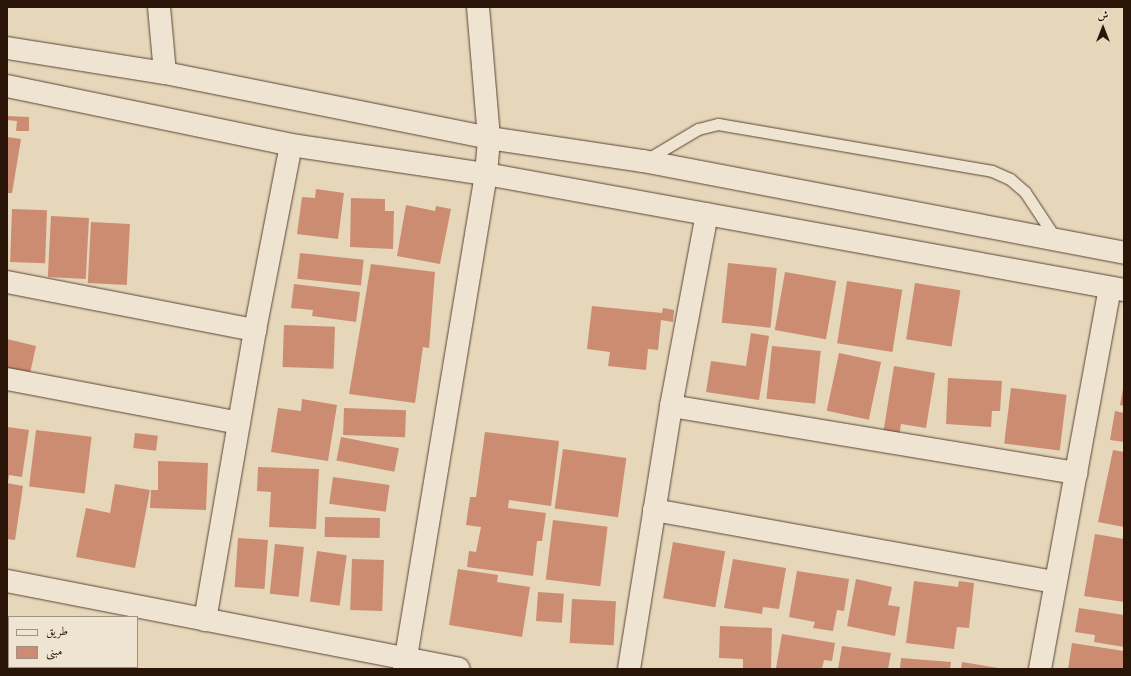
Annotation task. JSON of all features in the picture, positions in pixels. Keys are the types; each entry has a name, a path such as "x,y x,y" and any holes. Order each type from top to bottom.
{"street":[{"path":"159,7 165,73"},
{"path":"405,664 486,174 489,138 478,7"},
{"path":"7,48 165,73 489,138 643,162 1124,252"},
{"path":"7,86 291,145 486,174 1117,289 1076,473 1040,669"},
{"path":"205,620 255,330 291,145"},
{"path":"629,669 671,406 707,214"},
{"path":"7,282 255,330"},
{"path":"7,379 239,423"},
{"path":"671,406 1076,473"},
{"path":"654,510 1056,582"},
{"path":"7,581 205,620 405,664 459,669"}],"lane":[{"path":"643,162 698,129 718,124 992,170 1010,179 1026,192 1056,239"}],"building":[{"path":"7,116 29,117 29,131 16,131 17,121 7,120"},
{"path":"7,137 21,139 12,193 7,193"},
{"path":"316,189 344,193 338,239 297,234 302,197 315,198"},
{"path":"351,198 385,199 385,211 394,211 393,249 350,247"},
{"path":"406,205 435,211 436,206 451,209 440,264 397,256"},
{"path":"12,209 47,210 45,263 10,262"},
{"path":"51,216 89,218 86,279 48,277"},
{"path":"91,222 130,224 127,285 88,283"},
{"path":"300,253 364,260 361,286 297,279"},
{"path":"728,263 777,268 770,328 722,323"},
{"path":"371,264 435,272 429,348 423,347 415,403 349,394"},
{"path":"785,272 836,281 826,339 775,330"},
{"path":"847,281 902,290 892,352 837,343"},
{"path":"915,283 960,290 952,346 906,339"},
{"path":"294,284 360,292 356,322 312,316 313,310 291,308"},
{"path":"592,306 662,313 663,308 674,310 673,322 661,320 658,350 648,349 646,370 608,366 610,352 587,349"},
{"path":"284,325 335,327 334,369 283,367"},
{"path":"751,333 769,336 759,400 706,392 711,361 746,366"},
{"path":"7,339 36,346 29,378 7,373"},
{"path":"772,346 821,351 815,404 766,399"},
{"path":"839,353 881,362 869,420 827,411"},
{"path":"894,366 935,373 926,428 901,424 899,437 883,434"},
{"path":"948,378 1002,381 1000,411 992,411 991,427 946,424"},
{"path":"1011,388 1067,395 1060,450 1004,444"},
{"path":"1124,389 1124,406 1120,405"},
{"path":"302,399 337,405 328,461 271,452 278,408 301,411"},
{"path":"344,408 406,410 405,437 343,435"},
{"path":"1115,411 1124,413 1124,442 1110,440"},
{"path":"7,427 29,430 22,477 9,475 8,482"},
{"path":"36,430 92,437 85,493 29,487"},
{"path":"485,432 559,441 551,506 509,500 508,508 546,513 542,541 537,541 533,576 467,567 469,551 476,552 481,527 466,525 470,497 476,497"},
{"path":"135,433 158,436 156,451 133,448"},
{"path":"341,437 399,448 394,472 336,461"},
{"path":"563,449 626,458 618,517 555,508"},
{"path":"1113,450 1124,452 1124,527 1098,522"},
{"path":"158,461 208,463 206,510 150,508 151,490 158,490"},
{"path":"258,467 319,469 316,529 269,527 271,492 257,491"},
{"path":"333,477 389,485 386,512 329,504"},
{"path":"7,483 23,486 15,540 7,539"},
{"path":"115,484 150,490 135,568 76,557 86,508 110,513"},
{"path":"325,517 380,518 380,538 325,537"},
{"path":"553,520 608,527 600,586 546,580"},
{"path":"1095,534 1124,539 1124,602 1084,596"},
{"path":"238,538 268,540 265,589 235,587"},
{"path":"673,542 725,551 715,607 663,598"},
{"path":"275,544 304,547 299,597 270,594"},
{"path":"317,551 347,555 340,606 310,602"},
{"path":"352,559 384,560 382,611 350,610"},
{"path":"733,559 786,568 779,609 763,607 762,614 724,608"},
{"path":"458,569 498,575 497,582 530,587 522,637 449,625"},
{"path":"797,571 849,579 844,611 837,610 833,631 813,628 815,622 789,617"},
{"path":"856,579 892,587 888,605 900,607 895,636 847,626"},
{"path":"914,581 958,587 959,581 974,583 969,628 957,627 954,649 906,643"},
{"path":"538,592 564,594 562,623 536,621"},
{"path":"572,599 616,601 614,645 570,643"},
{"path":"1079,608 1124,615 1124,647 1094,642 1095,635 1075,632"},
{"path":"720,626 772,628 771,669 743,669 743,659 719,658"},
{"path":"782,634 835,643 832,661 824,660 822,669 776,668"},
{"path":"1072,643 1124,651 1124,669 1068,669"},
{"path":"842,646 891,653 888,669 838,669"},
{"path":"901,658 951,662 950,669 900,669"},
{"path":"962,662 998,668 998,669 961,669"}]}
